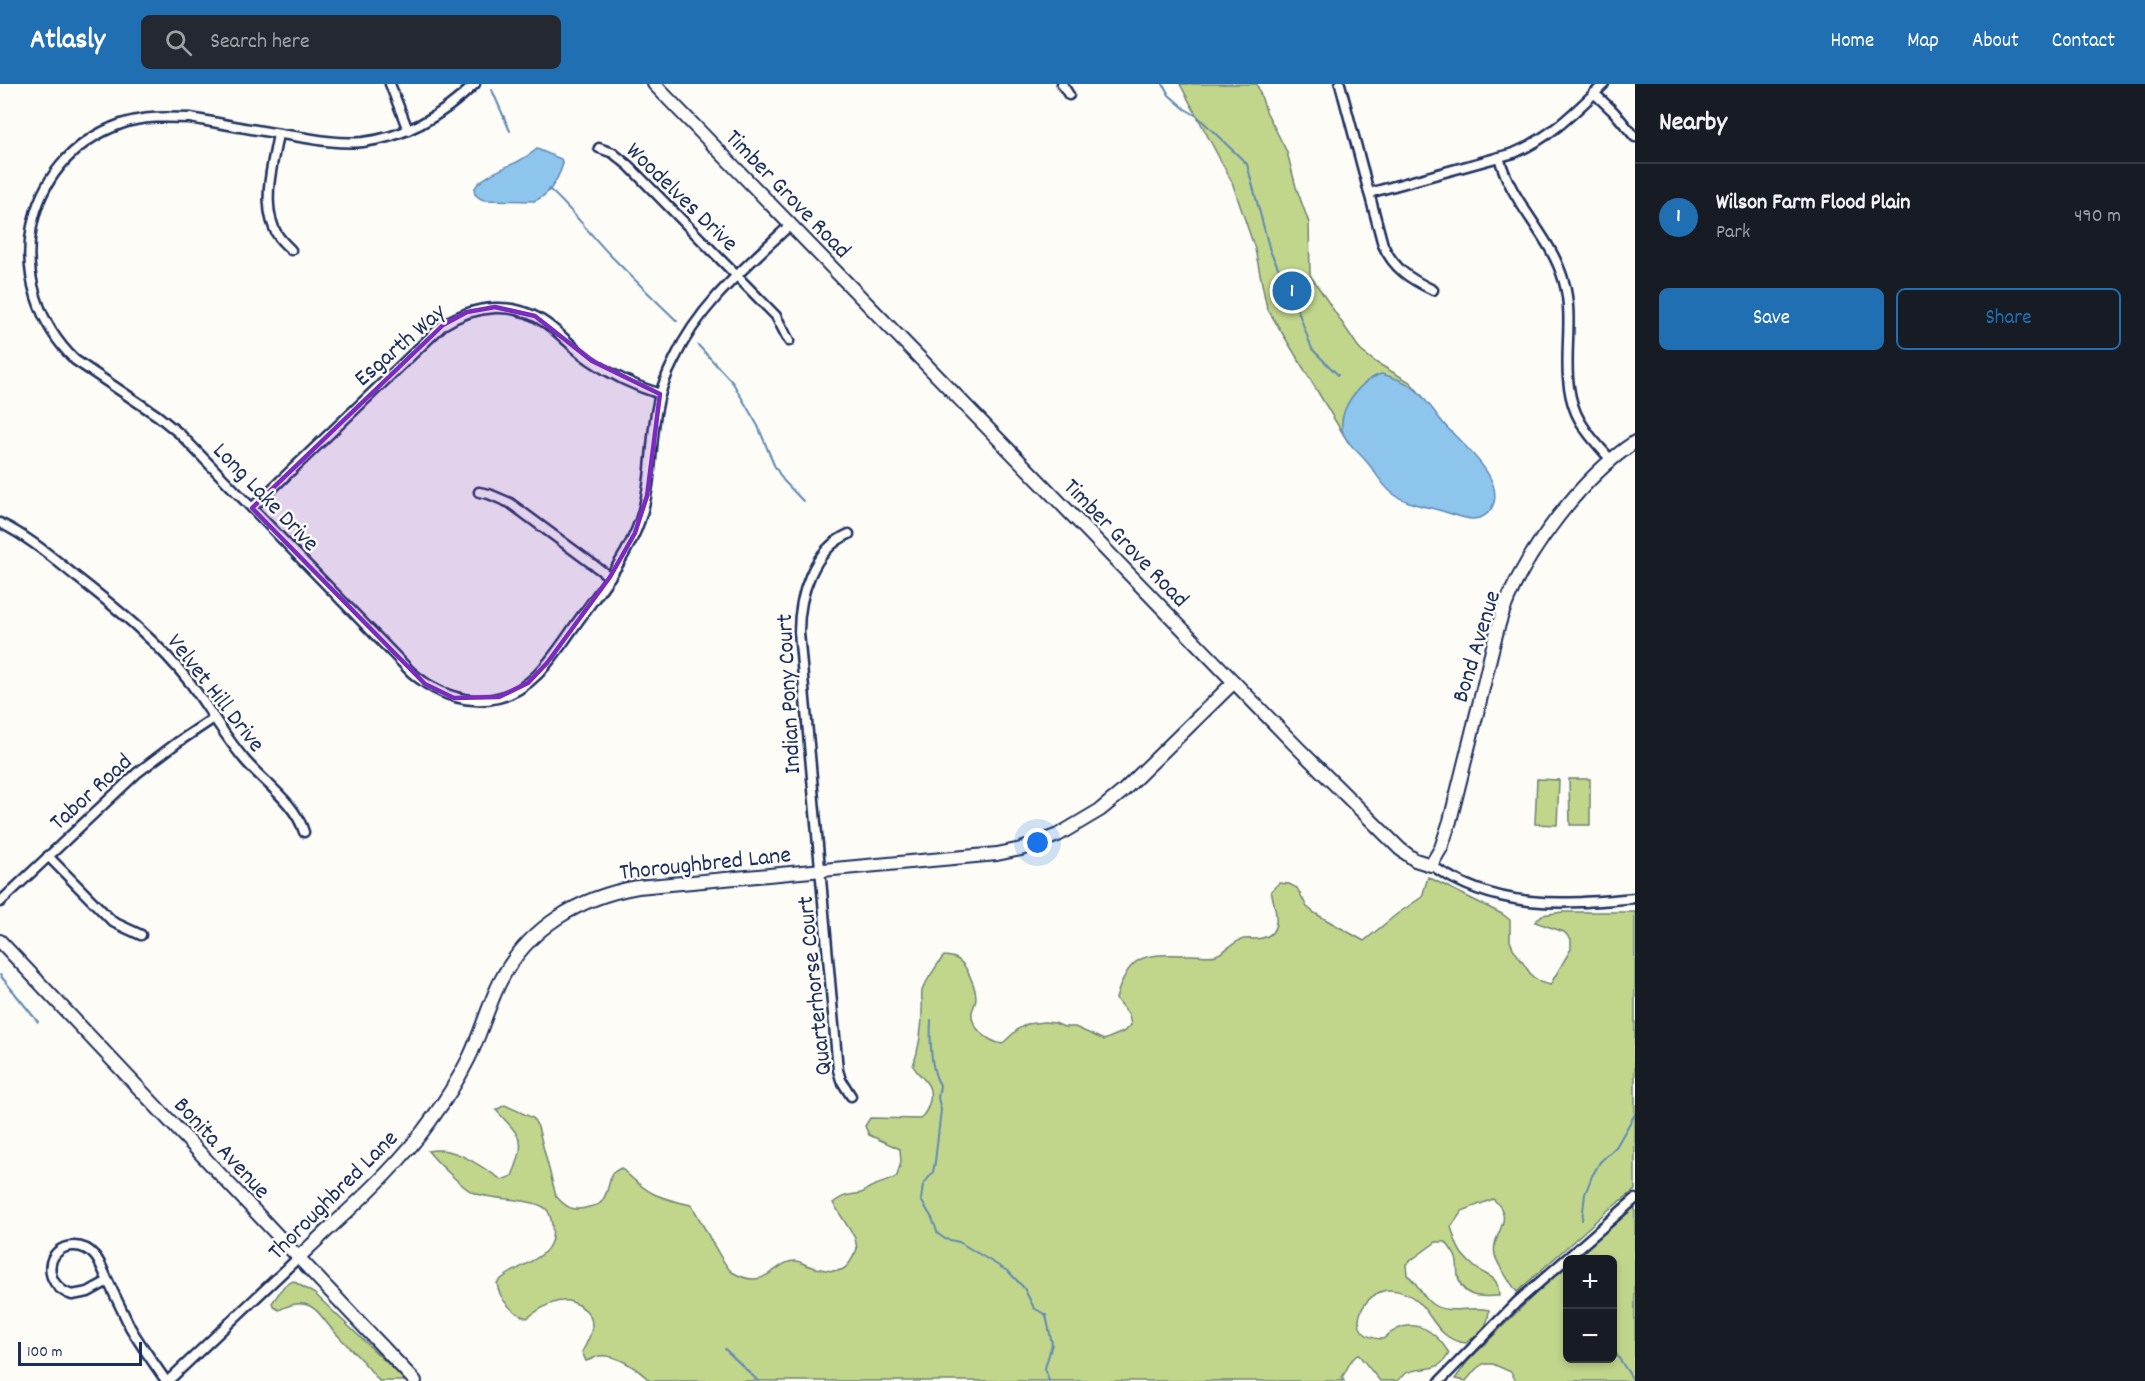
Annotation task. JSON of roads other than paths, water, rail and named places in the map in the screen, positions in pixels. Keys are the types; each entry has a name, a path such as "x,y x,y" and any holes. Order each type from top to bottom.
{"street":[{"path":"390,84 408,130"},
{"name":"Long Lake Drive","path":"475,84 447,109 408,130 381,139 347,143 278,134 190,118 168,117 136,120 105,130 75,151 48,183 33,216 27,251 28,270 38,307 55,338 65,350 75,360 170,425 411,672 432,688 454,698 485,700 499,697 528,683 547,663 610,577 629,545 643,509 649,483 660,394 674,359 689,332 707,308 790,225"},
{"name":"Timber Grove Road","path":"654,84 1234,682 1400,849 1415,860 1431,865 1474,888 1518,899 1565,904 1635,898"},
{"path":"1062,84 1069,95"},
{"path":"1340,84 1383,245 1389,257 1404,275 1433,290"},
{"path":"1369,192 1526,148 1566,121 1604,84"},
{"path":"1594,93 1626,124 1635,137"},
{"path":"278,134 269,205 274,228 291,250"},
{"name":"Woodelves Drive","path":"599,148 613,153 629,166 776,316 789,341"},
{"path":"1499,157 1510,187 1550,248 1560,269 1568,305 1568,373 1573,404 1587,432 1611,460"},
{"name":"Esgarth Way","path":"252,508 443,325 473,310 495,307 521,311 535,316 599,366 640,387 660,394"},
{"name":"Bond Avenue","path":"1431,865 1441,848 1450,821 1499,625 1511,593 1549,529 1569,503 1611,460 1635,442"},
{"path":"479,492 510,504 610,577"},
{"name":"Velvet Hill Drive","path":"0,523 37,545 134,623 180,671 251,768 295,812 304,832"},
{"name":"Indian Pony Court","path":"820,870 800,658 800,607 807,584 818,561 833,542 849,534"},
{"name":"Thoroughbred Lane","path":"167,1381 393,1166 429,1124 468,1059 501,981 512,962 541,930 559,916 577,905 618,891 997,854 1021,849 1058,835 1089,818 1113,800 1234,682"},
{"name":"Tabor Road","path":"0,902 137,773 214,718"},
{"path":"48,856 113,922 141,935"},
{"name":"Quarterhorse Court","path":"820,870 838,1070 851,1096"},
{"name":"Bonita Avenue","path":"0,941 415,1381"},
{"path":"1440,1381 1520,1299 1635,1199"},
{"path":"108,1281 88,1292 72,1295 56,1286 52,1280 50,1268 54,1258 62,1250 70,1247 82,1248 97,1258 131,1328 167,1381"}],"water":[{"path":"537,149 561,159 563,164 556,181 539,199 534,201 484,200 476,195 474,190 485,178"},
{"path":"1382,374 1404,382 1416,390 1488,474 1494,486 1495,498 1491,509 1481,518 1469,519 1397,497 1347,441 1342,424 1347,406 1366,382"}],"waterway":[{"path":"1163,84 1169,95 1197,116 1247,164 1270,251 1294,300 1312,349 1338,375"},
{"path":"492,90 510,131"},
{"path":"549,189 613,258 677,321"},
{"path":"698,345 733,383 758,426 774,465 783,480 803,501"},
{"path":"0,975 38,1022"},
{"path":"931,1020 931,1054 934,1071 940,1085 938,1098 941,1110 933,1172 923,1185 921,1200 938,1234 945,1239 959,1242 1009,1272 1024,1288 1034,1308 1046,1315 1052,1344 1045,1368 1049,1381"},
{"path":"1582,1220 1585,1194 1592,1176 1600,1162 1616,1147 1635,1114"},
{"path":"725,1349 758,1381"},
{"path":"1617,1356 1634,1381"}],"place":[{"name":"Wilson Farm Flood Plain","path":"1292,291"}]}
